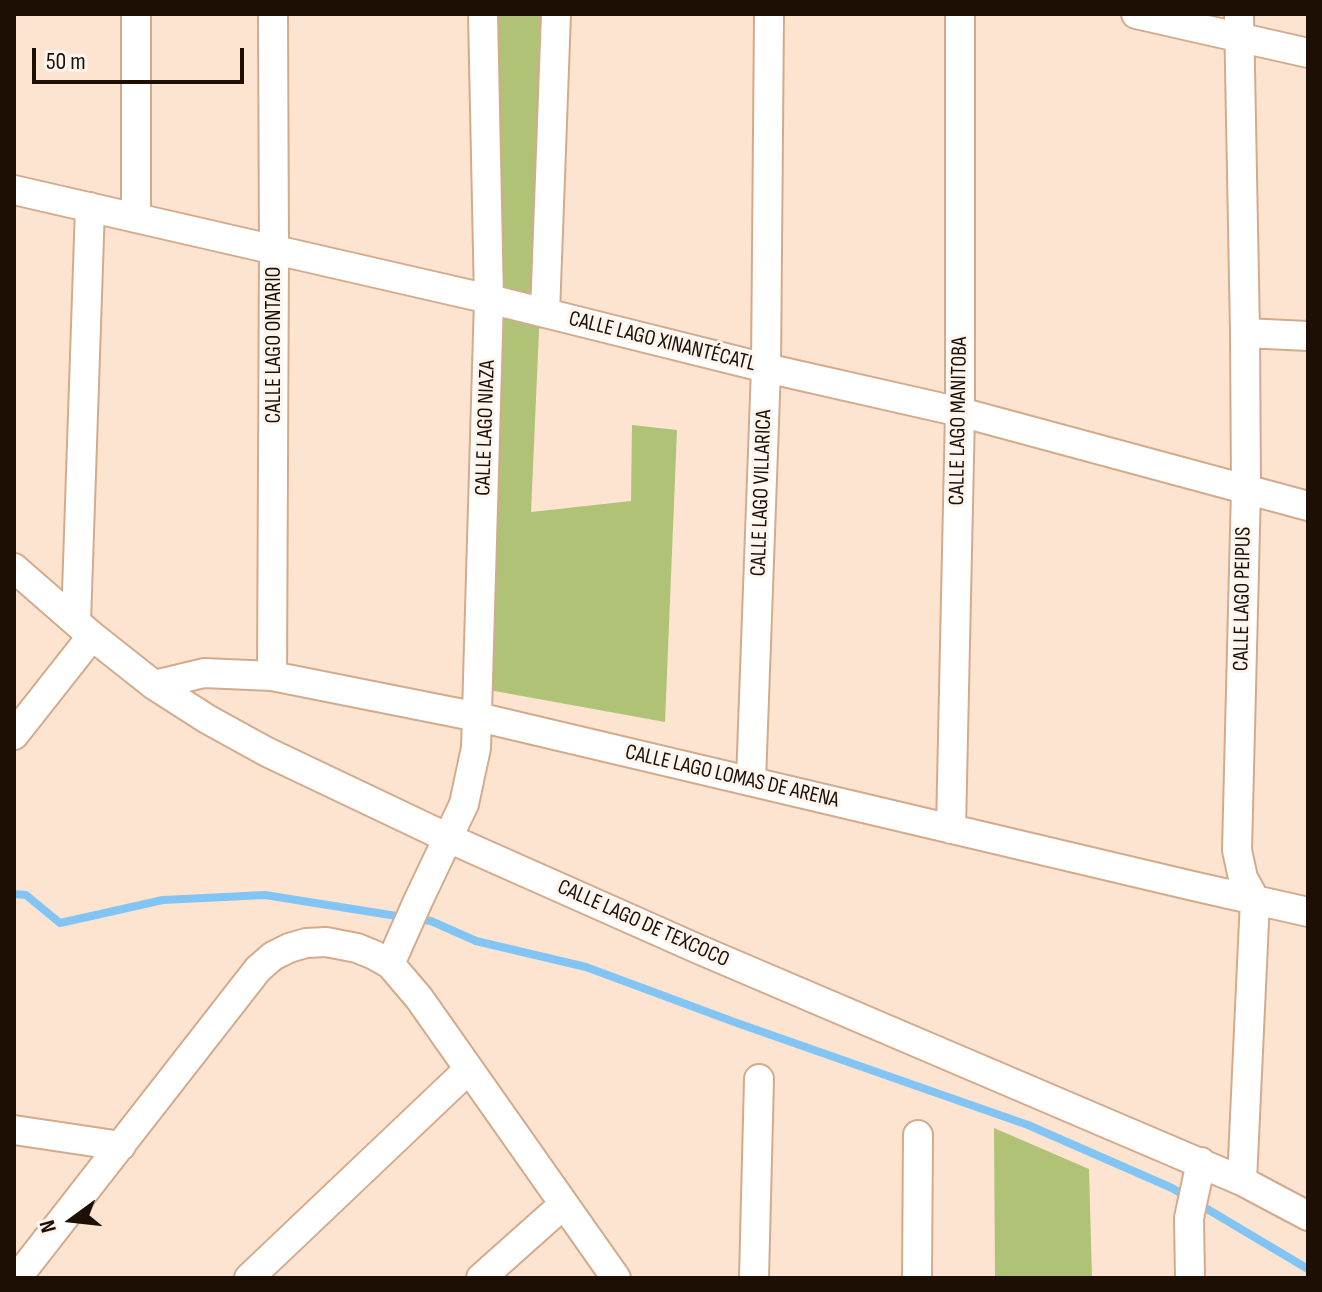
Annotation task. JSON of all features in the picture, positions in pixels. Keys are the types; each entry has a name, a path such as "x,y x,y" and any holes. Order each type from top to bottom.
{"street":[{"path":"136,14 136,218"},
{"name":"CALLE LAGO ONTARIO","path":"272,676 273,14"},
{"name":"CALLE LAGO NIAZA","path":"390,964 464,804 476,748 489,299 483,14"},
{"path":"545,313 556,14"},
{"name":"CALLE LAGO VILLARICA","path":"751,781 766,368 769,14"},
{"name":"CALLE LAGO MANITOBA","path":"951,829 960,412 960,14"},
{"path":"1136,14 1240,25 1308,53"},
{"name":"CALLE LAGO PEIPUS","path":"1240,25 1246,489 1237,850 1243,878 1255,900 1242,1181"},
{"name":"CALLE LAGO XINANTÉCATL","path":"14,190 489,299 766,368 960,412 1308,506"},
{"path":"14,735 84,629 90,207"},
{"path":"1245,333 1308,336"},
{"name":"CALLE LAGO DE TEXCOCO","path":"14,568 154,685 267,752 448,838 698,949 1196,1185 1242,1181 1308,1216"},
{"name":"CALLE LAGO LOMAS DE ARENA","path":"154,685 204,673 272,676 478,717 1308,912"},
{"path":"17,1278 258,969 289,948 326,942 357,948 390,964 419,998 616,1278"},
{"path":"249,1278 469,1069"},
{"path":"754,1278 759,1079"},
{"path":"14,1130 121,1146"},
{"path":"917,1278 918,1135"},
{"path":"1190,1278 1189,1224 1196,1185"},
{"path":"481,1278 564,1204"}],"green space":[{"path":"499,14 553,14 531,512 631,501 632,425 677,430 665,722 489,690"},
{"path":"994,1128 1089,1169 1092,1278 995,1278"}],"waterway":[{"path":"14,894 26,895 60,923 163,900 265,895 403,917"},
{"path":"417,919 431,921 476,941 586,967 1028,1125 1172,1188 1308,1269"}]}
